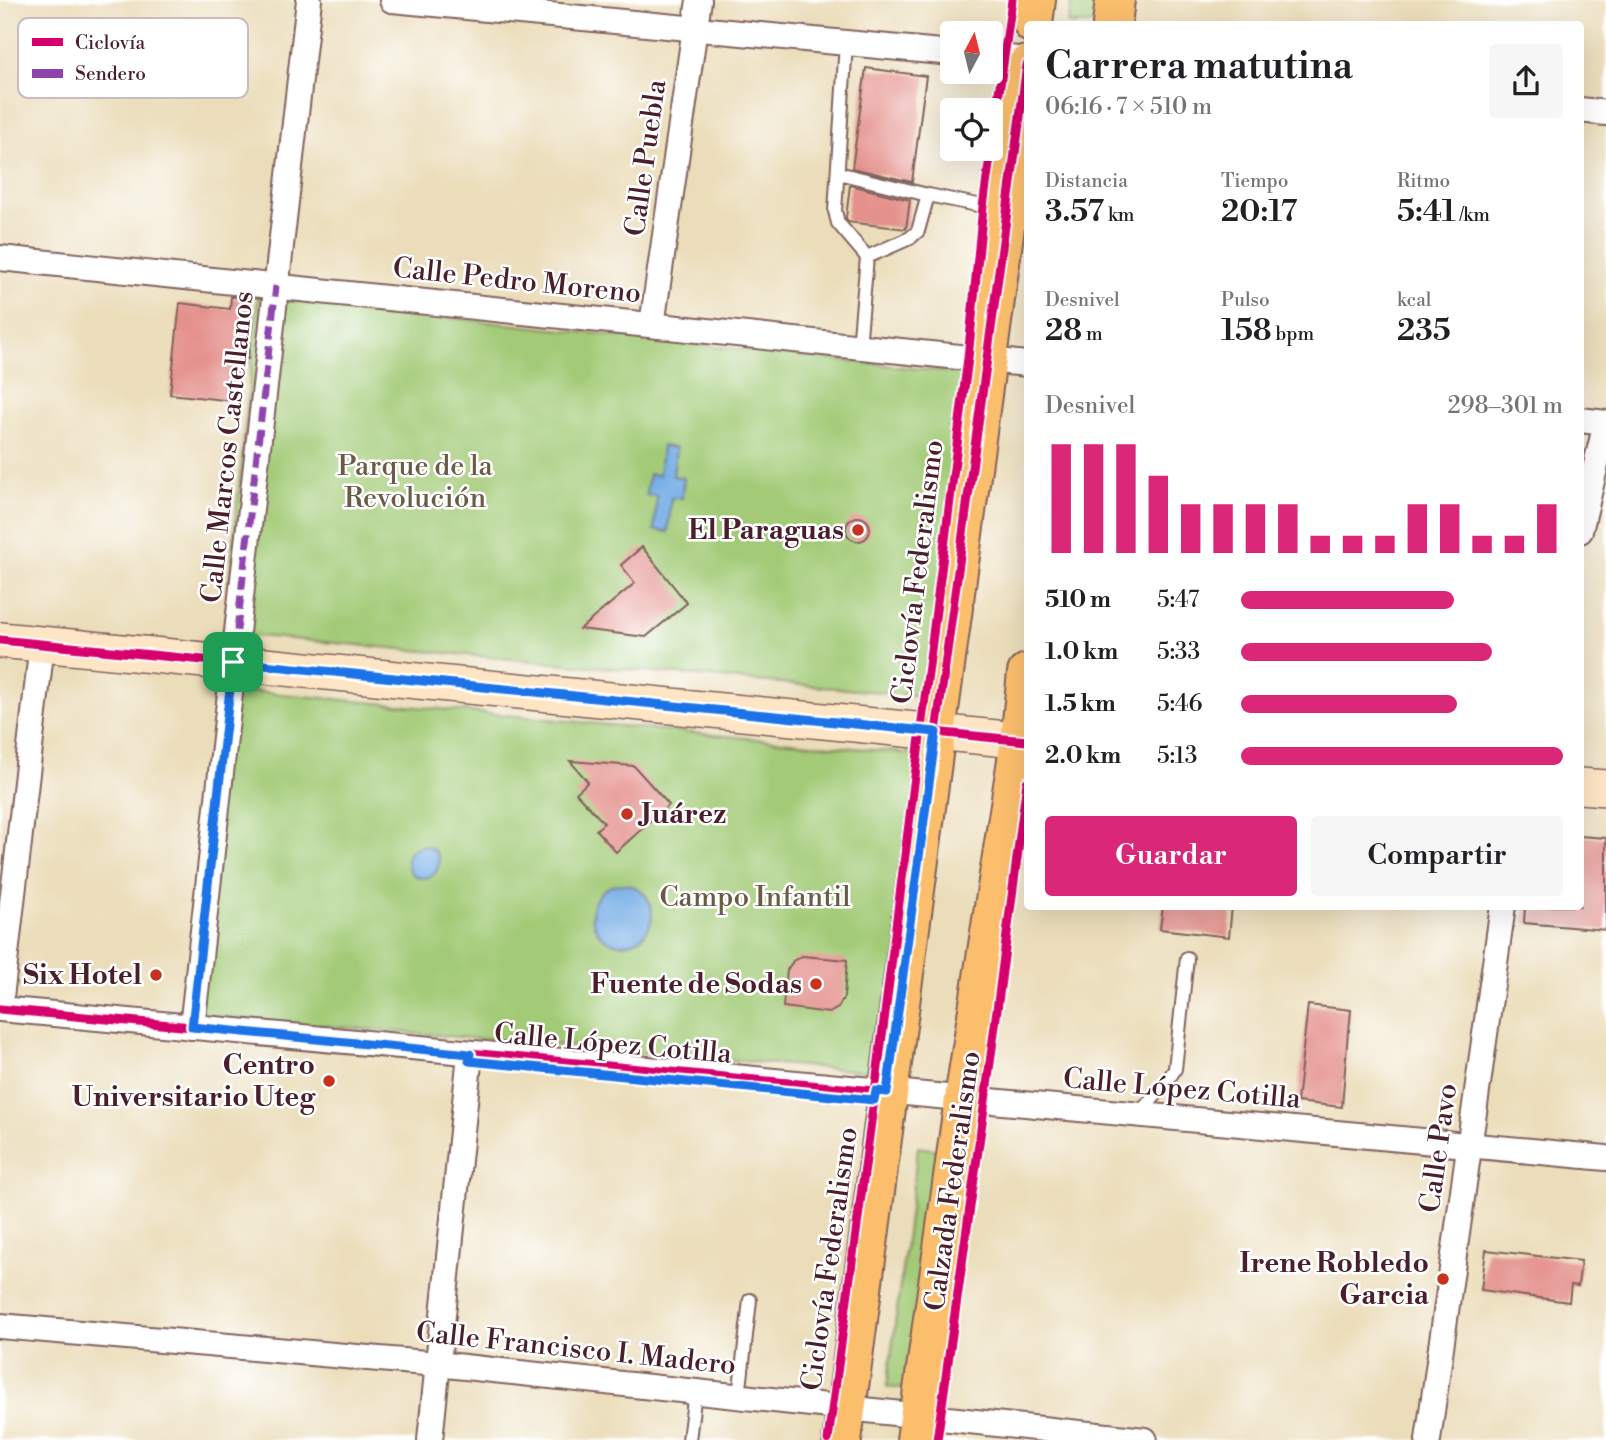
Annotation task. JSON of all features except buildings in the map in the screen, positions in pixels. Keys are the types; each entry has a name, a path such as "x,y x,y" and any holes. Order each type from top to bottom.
{"main road":[{"path":"1033,21 1036,0"},
{"path":"1112,21 1115,0"},
{"path":"844,1424 1024,87"},
{"path":"0,640 1023,741"},
{"name":"Calzada Federalismo","path":"918,1428 964,1099 1023,741"},
{"path":"1584,786 1606,788"}],"street":[{"name":"Calle Marcos Castellanos","path":"192,1027 309,0"},
{"path":"392,0 940,52"},
{"name":"Calle Puebla","path":"652,324 699,0"},
{"path":"1003,57 1024,60"},
{"path":"1584,110 1606,113"},
{"name":"Calle Pedro Moreno","path":"0,258 1024,364"},
{"path":"1584,420 1606,423 1584,514"},
{"path":"0,1008 42,644"},
{"name":"Calle Pavo","path":"1428,1440 1502,910"},
{"name":"Calle López Cotilla","path":"0,1008 1606,1158"},
{"path":"430,1440 470,1054"},
{"name":"Calle Francisco I. Madero","path":"0,1326 437,1364 739,1397 844,1424 1145,1440"}],"lane":[{"path":"846,43 835,211 838,223 867,257 859,346"},
{"path":"838,173 1007,211"},
{"path":"867,257 910,238 918,231 928,195"},
{"path":"1138,1115 1175,1069 1187,958"},
{"path":"739,1397 750,1300"},
{"path":"688,1440 695,1392"}],"green space":[{"path":"1072,0 1105,0 1102,21 1068,21"},
{"name":"Parque de la Revolución","path":"258,297 976,375 934,697 224,633"},
{"name":"Campo Infantil","path":"218,688 927,755 885,1073 186,1014"},
{"path":"918,1147 950,1152 918,1391 887,1387"}],"water":[{"path":"662,446 676,448 673,476 684,478 682,498 671,498 668,532 654,530 657,496 646,495 649,474 659,475"},
{"path":"423,846 434,851 439,862 434,873 423,878 412,873 407,862 412,851"},
{"path":"622,884 639,889 647,897 652,914 647,931 639,939 622,944 605,939 597,931 592,914 597,897 605,889"}],"marked path":[{"path":"192,1027 276,286"}],"cycle path":[{"name":"Ciclovía Federalismo","path":"828,1440 874,1100 968,358 983,207 1012,0"},
{"path":"936,732 1024,87"},
{"path":"0,640 1024,741"},
{"path":"937,1440 1024,805"},
{"path":"0,1009 885,1092"}],"place":[{"name":"El Paraguas","path":"858,530"},
{"name":"Juárez","path":"627,814"},
{"name":"Six Hotel","path":"156,975"},
{"name":"Fuente de Sodas","path":"816,984"},
{"name":"Centro Universitario Uteg","path":"329,1081"},
{"name":"Irene Robledo Garcia","path":"1443,1279"}],"route":[{"path":"233,662 936,732 887,1092 876,1091 874,1100 469,1061 470,1054 192,1027 233,662"}]}
